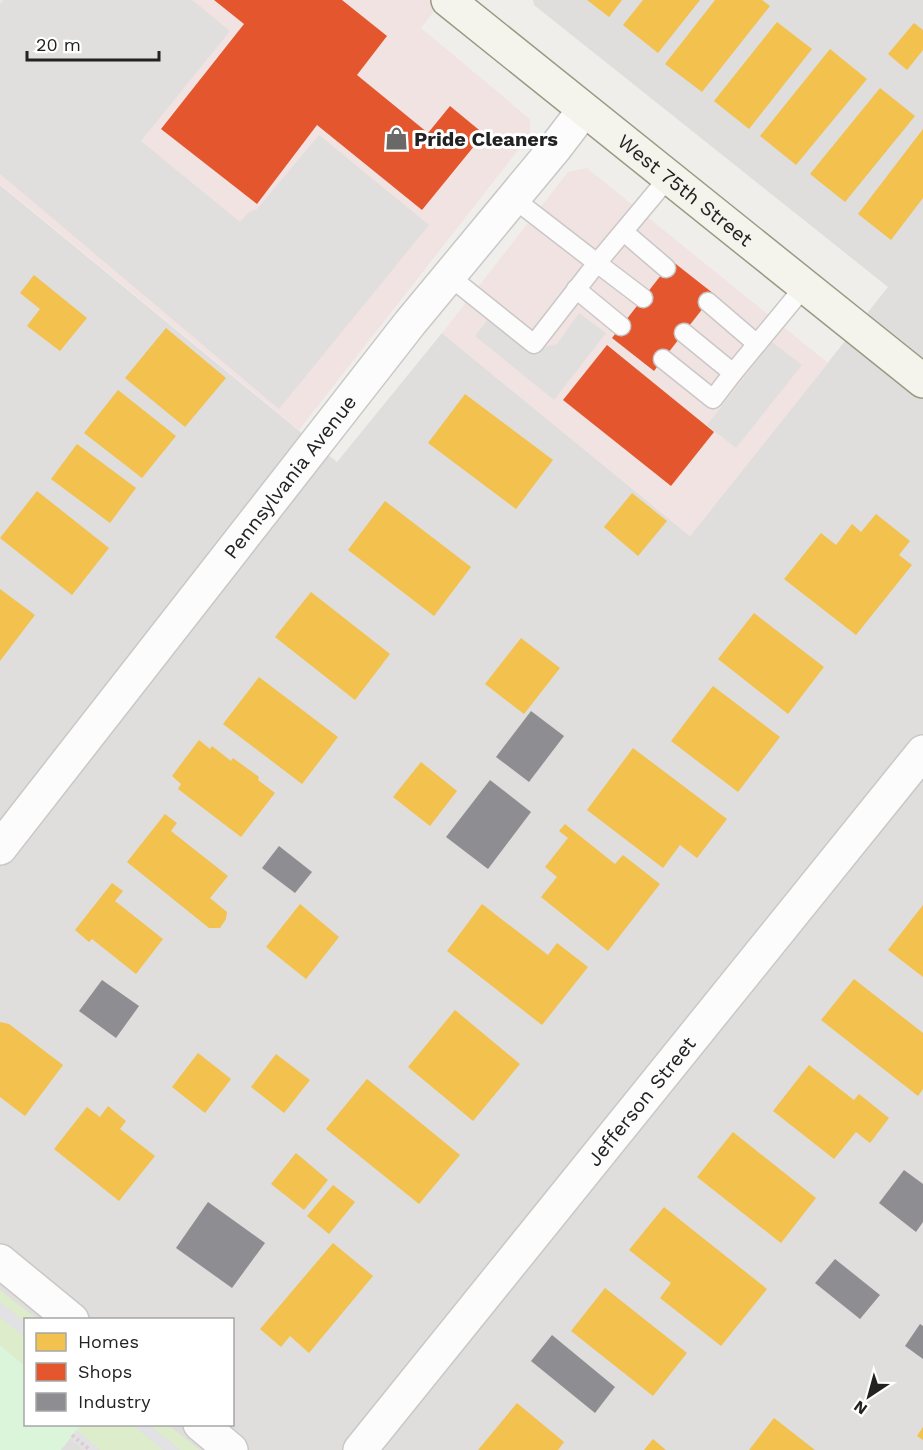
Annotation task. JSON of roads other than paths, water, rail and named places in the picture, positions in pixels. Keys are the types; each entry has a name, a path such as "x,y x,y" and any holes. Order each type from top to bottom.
{"main road":[{"name":"West 75th Street","path":"463,5 584,110 923,381"}],"street":[{"name":"Pennsylvania Avenue","path":"0,848 388,351 584,110"},
{"name":"Jefferson Street","path":"360,1450 923,752"},
{"path":"0,1261 70,1318"},
{"path":"201,1426 231,1450"}],"lane":[{"path":"449,276 534,344 576,289 668,178"},
{"path":"513,198 643,298"},
{"path":"624,232 666,268"},
{"path":"663,359 713,399 804,287"},
{"path":"576,289 621,326"},
{"path":"708,302 758,344"},
{"path":"684,333 733,373"}],"place":[{"name":"Pride Cleaners","path":"396,139"}]}
